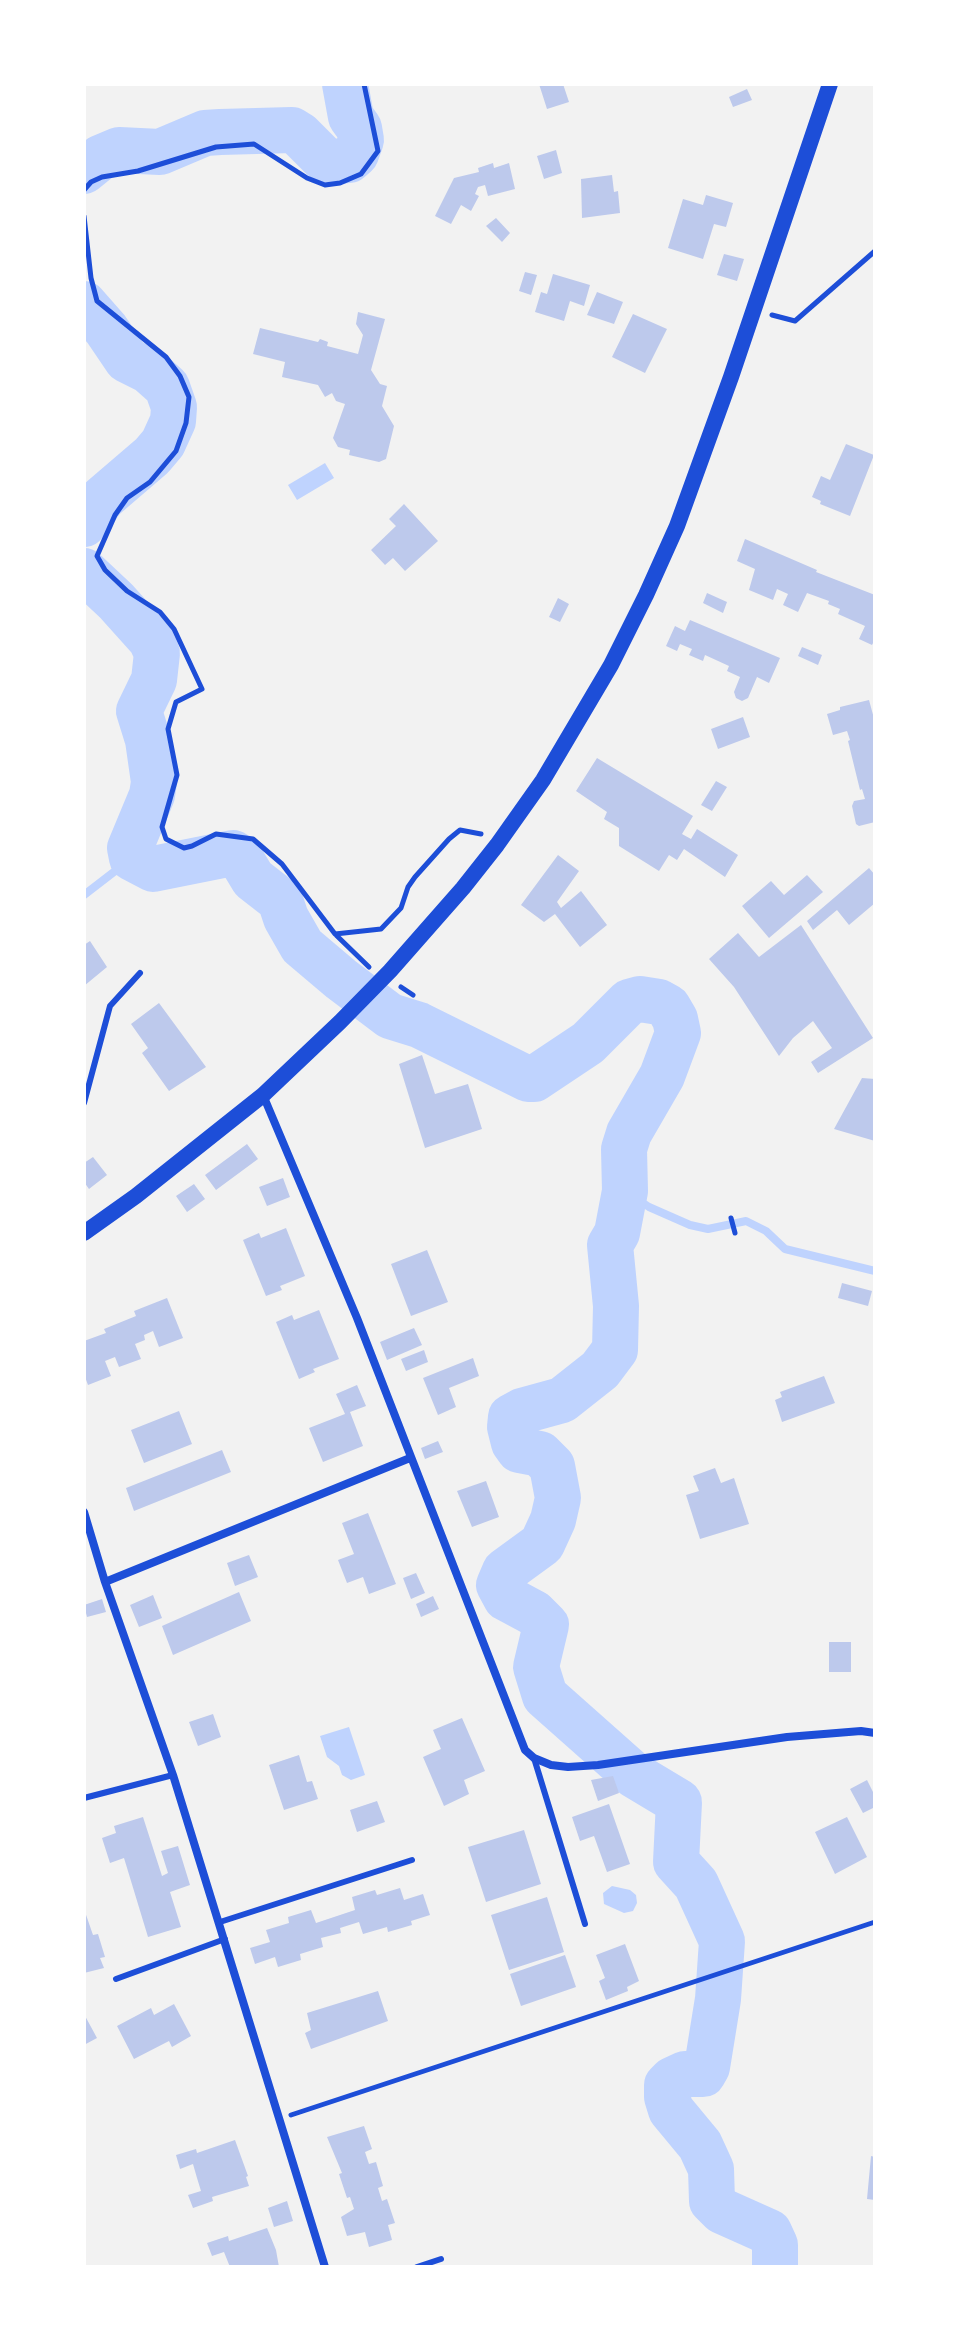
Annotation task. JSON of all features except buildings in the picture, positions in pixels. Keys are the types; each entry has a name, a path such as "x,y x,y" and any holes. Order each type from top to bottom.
{"main road":[{"path":"84,1233 136,1196 263,1095 340,1022 439,917 497,845 543,780 596,693 662,559 722,404 830,84"}],"street":[{"path":"263,1095 357,1318 519,1741 534,1758 551,1765 568,1767 598,1765 787,1737 861,1731 875,1733"},
{"path":"105,1582 410,1458"},
{"path":"84,1512 220,1922 325,2267"}],"lane":[{"path":"84,1103 110,1006 140,973"},
{"path":"534,1758 585,1924"},
{"path":"84,1798 173,1775"},
{"path":"220,1922 412,1860"},
{"path":"116,1979 225,1939"},
{"path":"417,2267 441,2259"}],"path":[{"path":"84,190 102,177 138,171 216,147 254,144 307,178 325,185 340,183 361,174 378,151 364,84"},
{"path":"84,216 91,278 97,301 166,357 187,387 189,397 186,423 176,451 150,482 127,498 115,515 97,556 105,570 127,591 160,612 174,629 202,689 176,702 168,729 177,775 162,827 166,839 184,848 216,834 253,839 282,864 335,934 381,929 401,908 415,877 460,830 479,833 497,845"},
{"path":"771,314 795,321 875,251"},
{"path":"731,1218 735,1233"},
{"path":"279,2119 875,1922"}],"water":[{"path":"325,463 334,478 297,500 288,485"},
{"path":"349,1727 365,1775 351,1780 342,1775 339,1766 327,1757 320,1736"},
{"path":"612,1886 630,1890 636,1895 637,1903 633,1911 624,1913 604,1904 603,1893"}],"waterway":[{"path":"84,171 100,158 119,150 160,152 205,133 220,132 292,130 323,158 332,162 349,160 356,154 361,140 359,128 351,117 345,84"},
{"path":"84,304 127,360 149,371 167,387 174,407 173,421 163,443 103,498 84,524"},
{"path":"84,571 151,640 157,653 154,680 139,711 148,740 154,782 152,795 130,848 132,858 153,869 233,853 241,859 253,879 280,900 302,946 341,979 390,1016 419,1025 528,1079 534,1079 588,1043 629,1002 640,999 659,1002 668,1007 675,1019 678,1033 662,1076 629,1133 624,1149 625,1191 617,1233 610,1245 616,1306 615,1350 600,1370 562,1400 511,1417 510,1427 519,1450 540,1454 552,1466 558,1498 553,1520 542,1544 505,1571 499,1585 506,1598 534,1613 546,1625 536,1667 545,1696 634,1775 679,1802 676,1862 696,1884 722,1941 718,1999 707,2067 703,2074 685,2074 672,2080 667,2085 667,2097 671,2110 700,2145 711,2169 712,2201 722,2211 769,2232 775,2245 775,2267"},
{"path":"84,895 132,858"},
{"path":"625,1191 649,1207 690,1225 708,1229 746,1221 766,1231 785,1249 875,1271"}]}
